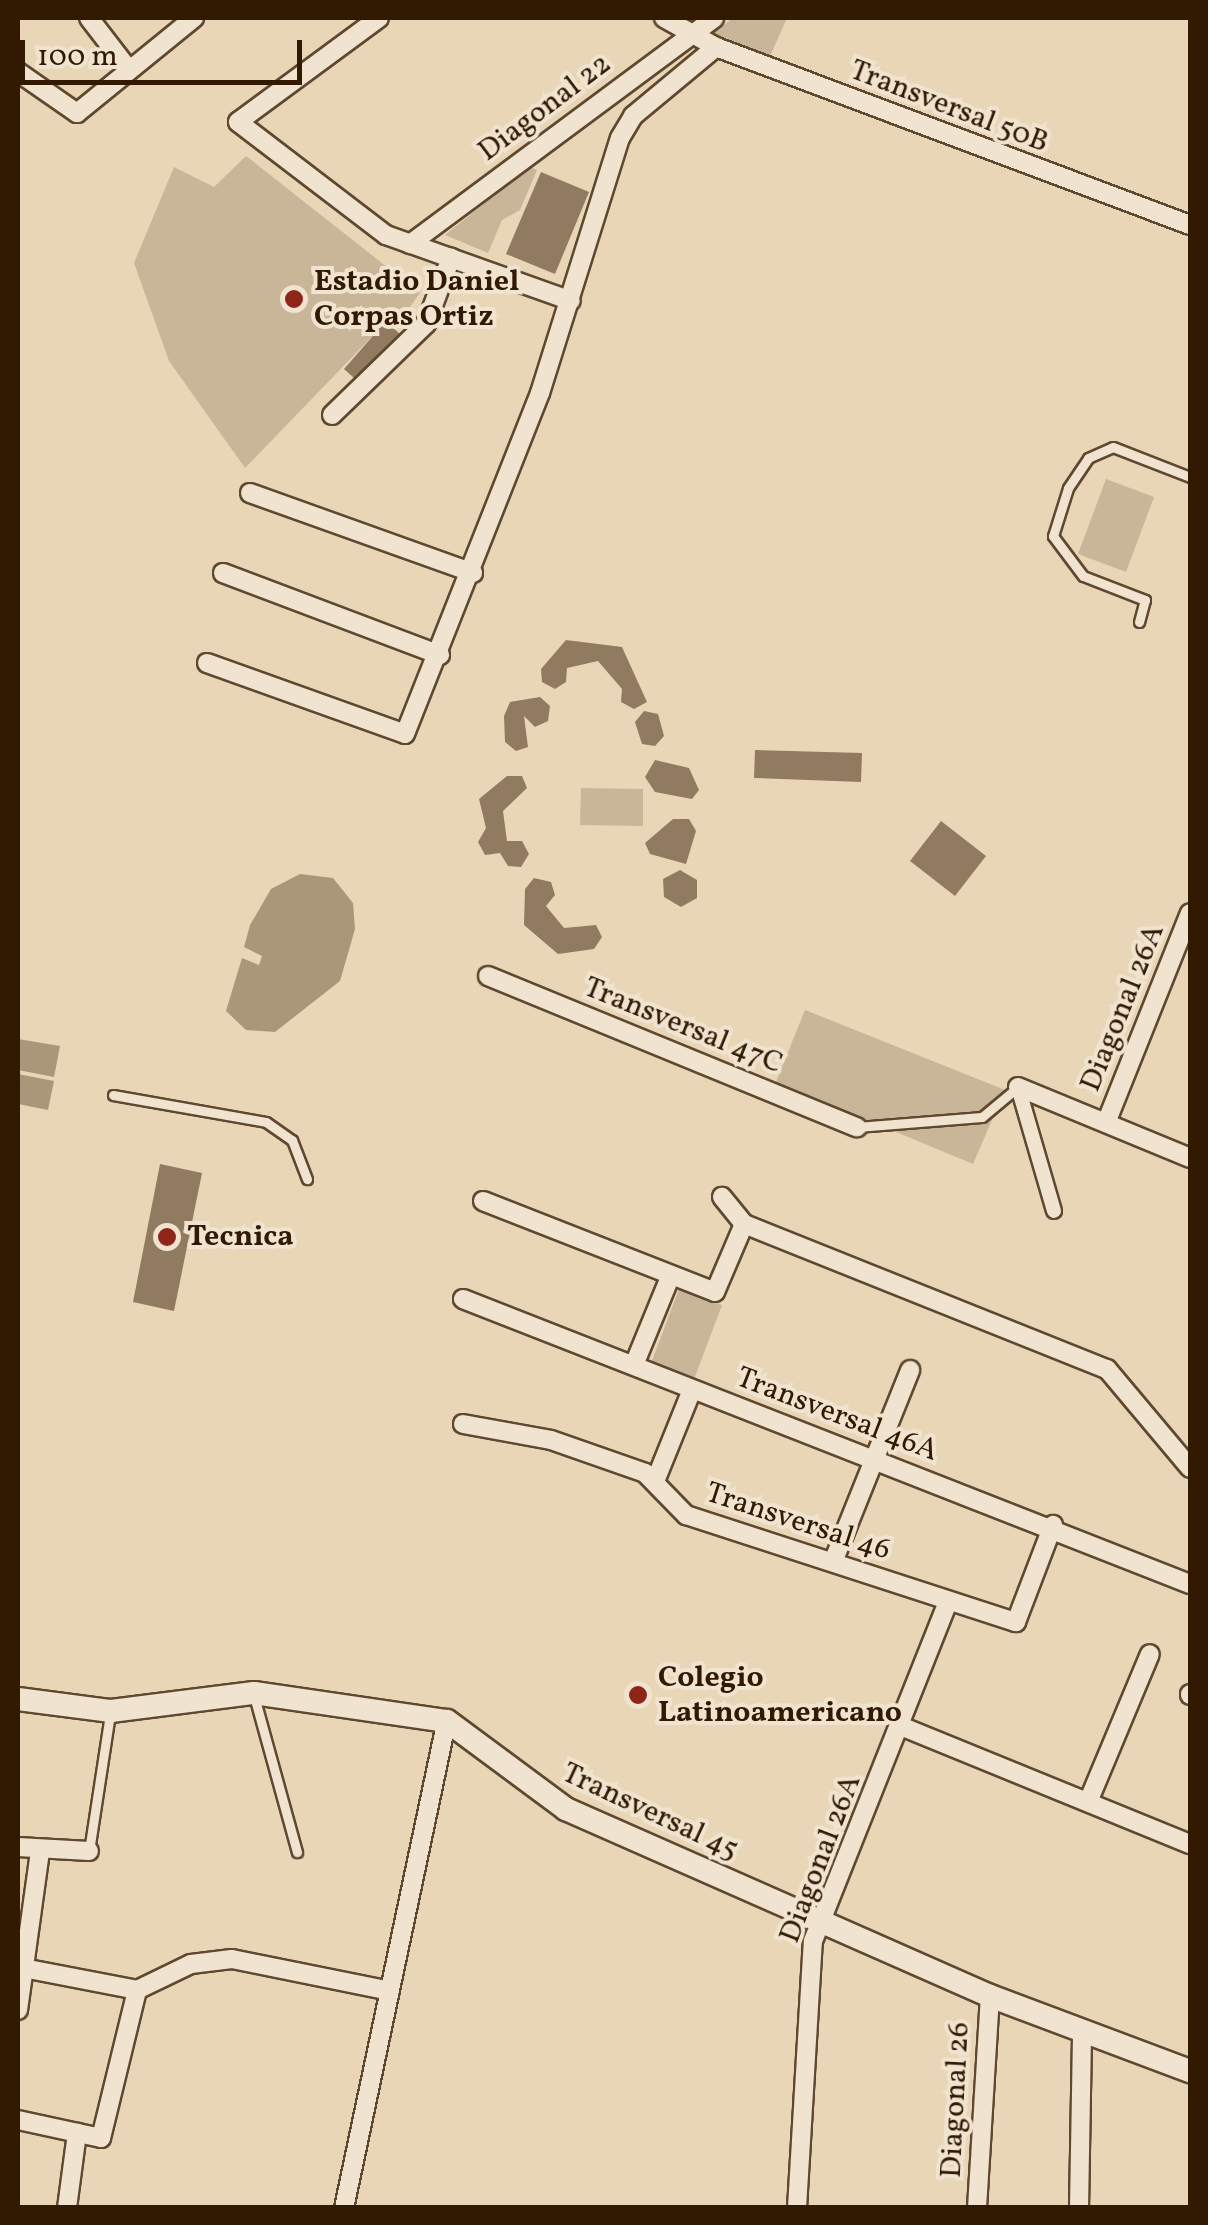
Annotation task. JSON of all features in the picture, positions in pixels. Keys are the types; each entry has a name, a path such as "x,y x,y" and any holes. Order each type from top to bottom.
{"street":[{"path":"90,18 129,70"},
{"path":"18,72 77,113 194,18"},
{"path":"379,18 238,122 356,217 410,244 571,302"},
{"name":"Transversal 50B","path":"664,18 716,47 1190,225"},
{"name":"Diagonal 22","path":"410,244 714,18"},
{"path":"207,664 405,734 473,573 571,302 624,130 716,47"},
{"path":"332,415 426,324 451,258"},
{"path":"250,493 473,573"},
{"path":"223,573 440,655"},
{"name":"Diagonal 26A","path":"1106,1123 1190,913"},
{"name":"Transversal 47C","path":"488,976 857,1127"},
{"path":"1018,1087 1190,1158"},
{"path":"1018,1087 1054,1211"},
{"path":"722,1197 744,1224 1107,1369 1190,1468"},
{"path":"484,1201 715,1292 744,1224"},
{"path":"634,1366 671,1275"},
{"name":"Transversal 46A","path":"463,1298 692,1390 1054,1526 1190,1584"},
{"path":"833,1562 910,1370"},
{"path":"656,1479 692,1390"},
{"name":"Transversal 46","path":"463,1424 551,1440 656,1479 686,1515 1016,1622 1054,1526"},
{"name":"Diagonal 26A","path":"797,2208 810,1964 819,1924 904,1727 948,1601"},
{"path":"1088,1802 1150,1654"},
{"name":"Transversal 45","path":"18,1699 110,1711 254,1693 447,1721 566,1809 819,1924 990,1996 1190,2071"},
{"path":"344,2208 447,1721"},
{"path":"904,1727 1190,1844"},
{"path":"18,1846 40,1851 89,1851"},
{"path":"18,2010 40,1851"},
{"path":"22,1968 137,1990 192,1964 232,1959 390,1991"},
{"path":"18,2120 100,2138 137,1990"},
{"name":"Diagonal 26","path":"977,2208 990,1996"},
{"path":"1078,2208 1082,2030"},
{"path":"68,2208 78,2133"}],"lane":[{"path":"1139,622 1146,600 1084,576 1053,536 1068,488 1088,458 1113,446 1190,476"},
{"path":"857,1127 982,1117 1018,1087"},
{"path":"113,1095 266,1122 292,1140 307,1179"},
{"path":"254,1693 297,1852"},
{"path":"89,1851 110,1711"}],"shaded area":[{"path":"733,18 787,18 770,56 713,33"},
{"name":"Estadio Daniel Corpas Ortiz","path":"246,156 420,293 394,329 386,322 245,468 169,361 134,263 174,167 214,187"},
{"path":"530,167 537,170 520,210 502,220 488,253 445,235"},
{"path":"1106,479 1154,497 1126,572 1078,554"},
{"path":"581,788 643,789 643,826 580,825"},
{"path":"300,874 333,878 353,903 355,929 340,981 275,1032 246,1030 226,1011 242,958 259,965 262,956 244,947 250,925 271,889"},
{"path":"805,1010 1005,1090 973,1164 776,1082"},
{"path":"18,1039 60,1046 54,1077 18,1070"},
{"path":"18,1074 54,1081 48,1110 18,1104"},
{"path":"679,1289 722,1305 693,1382 650,1366"}],"building":[{"path":"541,172 589,192 555,274 506,254"},
{"path":"386,321 403,337 362,385 344,369"},
{"path":"566,640 622,647 647,702 634,709 621,702 622,689 598,661 567,668 566,682 555,689 542,682 541,669"},
{"path":"540,697 550,706 548,721 535,727 524,716 528,747 516,751 505,742 504,716 510,702"},
{"path":"644,711 658,714 664,736 655,746 642,744 635,722"},
{"path":"755,750 862,753 861,782 754,778"},
{"path":"655,760 689,768 699,790 692,799 655,792 645,777"},
{"path":"507,776 522,776 527,788 503,811 507,841 522,841 529,854 521,867 508,866 500,853 485,855 478,842 486,828 479,799"},
{"path":"673,819 689,819 696,831 686,864 650,854 645,843"},
{"path":"941,821 986,856 955,896 910,861"},
{"path":"680,870 697,880 697,898 681,907 664,897 663,879"},
{"path":"534,878 551,882 555,895 546,906 564,928 596,925 602,937 594,949 558,954 524,925 525,889"},
{"name":"Tecnica","path":"160,1164 202,1173 174,1311 133,1302"}],"place":[{"name":"Estadio Daniel Corpas Ortiz","path":"294,299"},
{"name":"Tecnica","path":"167,1237"},
{"name":"Colegio Latinoamericano","path":"638,1695"}]}
